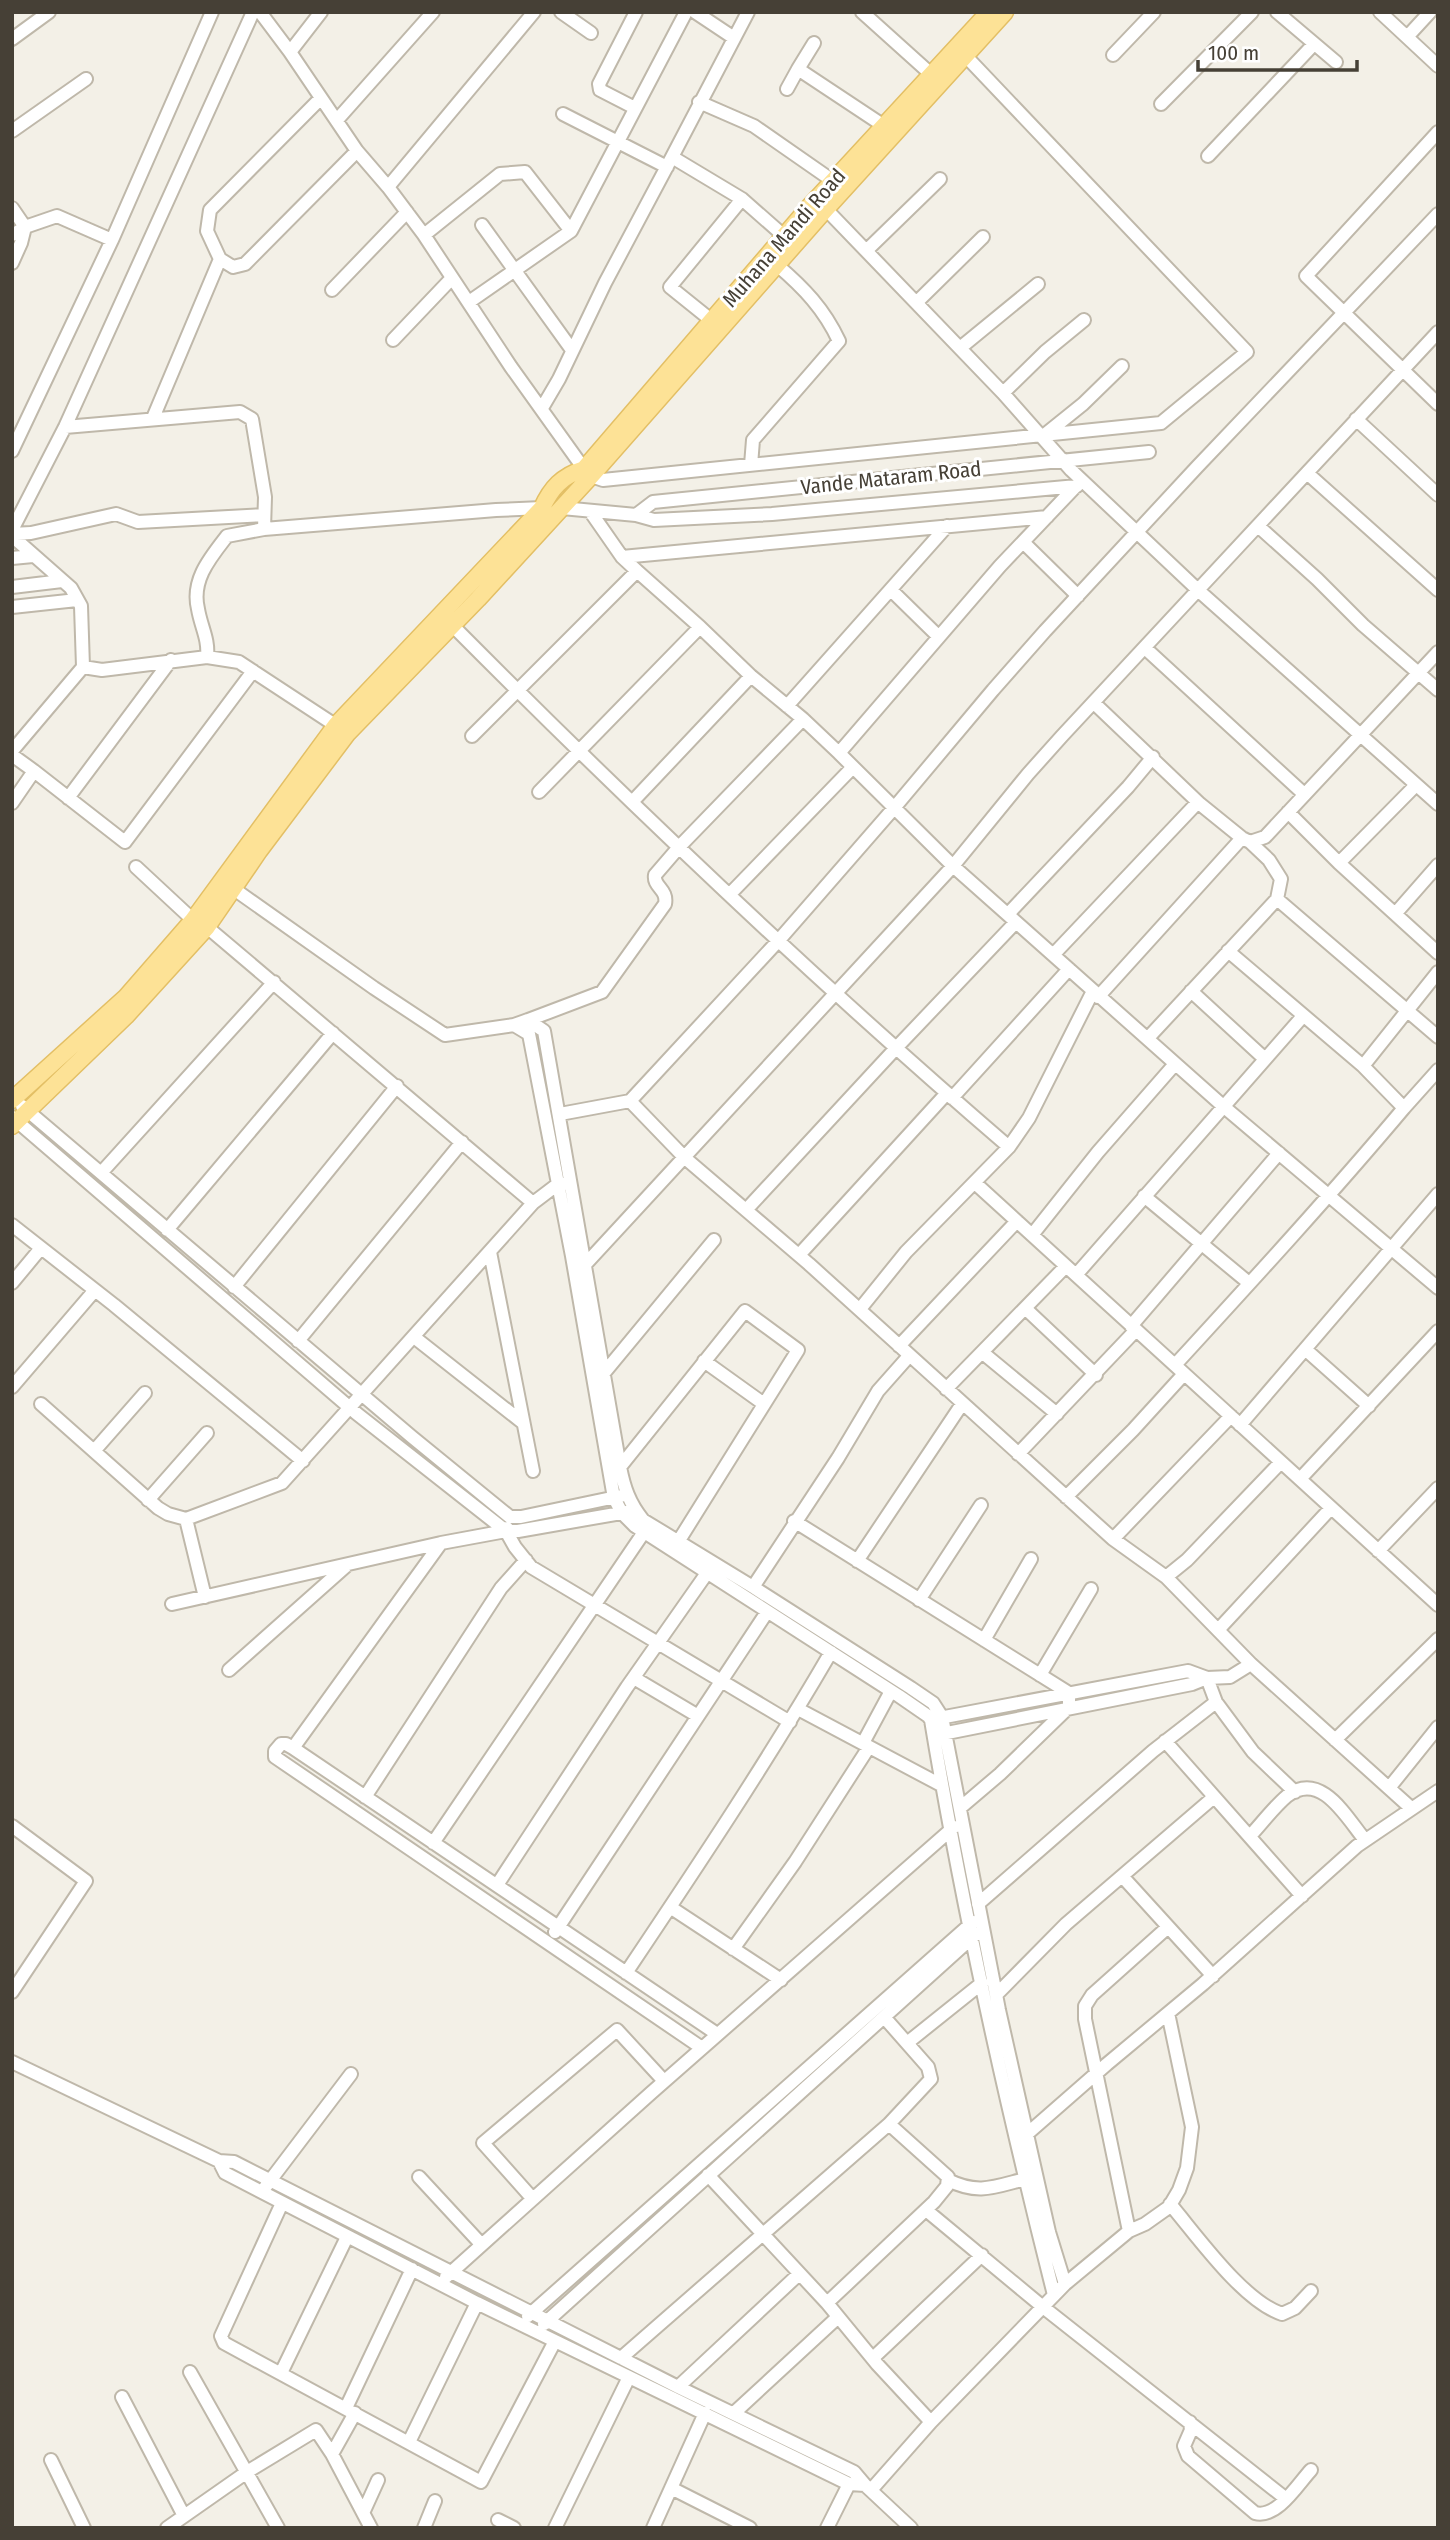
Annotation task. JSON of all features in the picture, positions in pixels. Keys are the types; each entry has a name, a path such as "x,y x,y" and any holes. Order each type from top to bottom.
{"main road":[{"path":"13,1100 126,998 234,889 342,730 452,625 562,508 587,472 777,265 821,204 962,51 1006,12"},
{"name":"Muhana Mandi Road","path":"587,472 784,236 821,204 833,181 932,75 962,51 981,15"},
{"path":"18,1119 126,1016 200,923 342,730 542,508 550,491 562,478 587,472"},
{"name":"Vande Mataram Road","path":"542,508 562,508"}],"street":[{"path":"12,39 49,12"},
{"path":"12,451 112,240 212,12"},
{"path":"12,533 65,427 253,12"},
{"path":"260,12 356,151 388,187 424,235 511,367 587,472 603,480 1161,423 1247,352 962,51"},
{"path":"290,52 321,12"},
{"path":"337,120 433,12"},
{"path":"388,187 534,12"},
{"path":"561,12 591,33"},
{"path":"635,108 600,90 599,84 636,12"},
{"path":"469,302 571,231 686,12"},
{"path":"695,12 734,38"},
{"path":"541,408 559,379 605,283 748,12"},
{"path":"862,12 932,75"},
{"path":"1113,55 1154,12"},
{"path":"1161,104 1252,12"},
{"path":"1277,12 1336,62"},
{"path":"1380,12 1438,66"},
{"path":"1406,37 1430,12"},
{"path":"786,89 814,43"},
{"path":"1208,156 1314,44"},
{"path":"798,69 884,126"},
{"path":"12,131 86,79"},
{"path":"320,99 210,210 207,231 220,259 233,267 246,264 356,151"},
{"path":"699,102 764,132 833,181"},
{"path":"563,114 618,143 669,162 743,199 784,236"},
{"path":"1438,132 1306,276 1438,404"},
{"path":"424,235 500,174 524,172 571,231"},
{"path":"867,250 940,179"},
{"path":"712,320 670,287 743,199"},
{"path":"821,204 1003,393 1063,460 1079,483 1438,804"},
{"path":"12,208 25,227 12,263"},
{"path":"332,290 407,212"},
{"path":"560,1114 630,1101 779,940 993,690 1078,596 1438,214"},
{"path":"12,234 57,216 112,240"},
{"path":"482,225 572,350"},
{"path":"917,302 983,237"},
{"path":"153,418 220,259"},
{"path":"751,466 754,440 839,341 828,317 805,289 777,265"},
{"path":"393,340 452,278"},
{"path":"960,348 1038,284"},
{"path":"1003,393 1045,352 1084,320"},
{"path":"575,1274 953,866 1028,774 1438,332"},
{"path":"1041,437 1083,404 1122,366"},
{"path":"65,427 153,418 240,412 247,414 252,419 265,497 264,529"},
{"path":"1356,419 1438,495"},
{"name":"Vande Mataram Road","path":"636,515 653,502 1149,452"},
{"path":"1307,472 1438,590"},
{"path":"839,753 1023,542 1079,483"},
{"name":"Vande Mataram Road","path":"562,508 636,515 654,520 772,514 1079,483"},
{"name":"Vande Mataram Road","path":"207,657 208,642 197,607 202,568 227,536 264,529 542,508"},
{"path":"590,511 622,556 637,571 751,676 803,719 953,866 1223,1107 1438,1288"},
{"path":"12,533 31,533 116,514 138,522 264,515"},
{"path":"622,556 1047,517"},
{"path":"787,706 947,526"},
{"path":"1258,526 1363,625 1438,690"},
{"path":"12,533 33,556 71,589 81,606 83,667 12,753 125,842 253,671"},
{"path":"1023,542 1078,596"},
{"path":"12,558 33,556"},
{"path":"472,736 637,571"},
{"path":"12,587 62,581"},
{"path":"891,590 939,637"},
{"path":"12,607 77,600"},
{"path":"452,625 835,993 1009,1147"},
{"path":"538,792 700,627"},
{"path":"1145,648 1304,794"},
{"path":"860,1309 906,1252 1009,1147 1029,1118 1096,994 1246,840 1265,837 1438,652"},
{"path":"83,667 102,670 207,657 239,662 342,730"},
{"path":"68,797 171,660"},
{"path":"633,801 751,676"},
{"path":"1094,703 1198,802 1246,840 1278,871 1281,878 1278,899 1148,1038"},
{"path":"234,889 445,1035 514,1026 593,997 609,986 665,904 665,893 654,879 680,846 803,719"},
{"path":"747,1210 897,1047 1153,757"},
{"path":"730,894 853,767"},
{"path":"12,803 34,771"},
{"path":"1339,863 1416,785"},
{"path":"1054,955 1198,802"},
{"path":"1287,812 1438,953"},
{"path":"1395,914 1438,865"},
{"path":"136,867 533,1202"},
{"path":"1278,899 1438,1037"},
{"path":"1228,951 1363,1066 1404,1108"},
{"path":"799,1255 1069,969"},
{"path":"1363,1066 1438,972"},
{"path":"101,1173 274,982"},
{"path":"1191,991 1265,1059"},
{"path":"946,1389 1144,1196 1303,1016"},
{"path":"528,1020 544,1031 620,1466 620,1496"},
{"path":"514,1026 529,1034 620,1496 644,1532 936,1719 1188,1671 1207,1678 1216,1702 1253,1752 1295,1792"},
{"path":"167,1230 334,1033"},
{"path":"1032,1235 1098,1152 1175,1063"},
{"path":"1066,1497 1133,1430 1249,1283 1438,1070"},
{"path":"234,1287 397,1087"},
{"path":"13,1100 18,1119 351,1408 506,1531 531,1567 790,1723"},
{"path":"630,1101 685,1158 860,1309 1113,1539 1166,1577 1251,1664 1411,1808"},
{"path":"18,1119 101,1173 362,1396 510,1517"},
{"path":"298,1341 462,1142"},
{"path":"1018,1454 1096,1374 1279,1153"},
{"path":"975,1183 1438,1605"},
{"path":"41,1404 148,1500 168,1514 186,1519 282,1483 533,1202 558,1184 572,1184"},
{"path":"1113,1539 1305,1349 1438,1194"},
{"path":"1144,1196 1249,1283"},
{"path":"899,1346 1017,1222"},
{"path":"12,1225 303,1461"},
{"path":"604,1373 714,1240"},
{"path":"12,1283 41,1248"},
{"path":"489,1252 533,1471"},
{"path":"12,1387 95,1290"},
{"path":"1026,1309 1096,1374"},
{"path":"620,1466 745,1311 798,1350 678,1542"},
{"path":"1300,1479 1438,1331"},
{"path":"414,1337 522,1422"},
{"path":"1305,1349 1369,1406"},
{"path":"984,1353 1058,1413"},
{"path":"753,1587 838,1458 878,1391 909,1356"},
{"path":"704,1361 764,1404"},
{"path":"93,1451 145,1393"},
{"path":"857,1561 962,1404"},
{"path":"148,1500 207,1433"},
{"path":"1166,1577 1187,1560 1280,1462"},
{"path":"1378,1551 1438,1488"},
{"path":"510,1517 620,1496"},
{"path":"919,1600 981,1506"},
{"path":"1218,1630 1331,1508"},
{"path":"172,1604 441,1543 628,1511 753,1587 933,1703 941,1785 950,1830 996,1995 1049,2232 1065,2284"},
{"path":"506,1531 510,1517"},
{"path":"186,1519 205,1597"},
{"path":"794,1521 1069,1693"},
{"path":"433,1843 644,1532"},
{"path":"293,1748 441,1543"},
{"path":"984,1640 1031,1559"},
{"path":"365,1797 501,1588 526,1560"},
{"path":"229,1670 349,1564"},
{"path":"497,1885 707,1573"},
{"path":"1040,1675 1091,1589"},
{"path":"548,1941 767,1612"},
{"path":"1335,1740 1438,1639"},
{"path":"626,1972 715,1842 831,1652"},
{"path":"938,1734 1192,1684 1207,1678 1230,1676 1251,1664"},
{"path":"634,1678 698,1716"},
{"path":"733,1949 803,1851 866,1745 891,1691"},
{"path":"439,2283 950,1830 961,1814 1069,1707 1069,1693"},
{"path":"536,2331 884,2017 977,1922 1165,1741 1216,1702"},
{"path":"798,1709 941,1785"},
{"path":"1389,1788 1438,1727"},
{"path":"938,1734 961,1814 977,1922 982,1983 1025,2179 1054,2295"},
{"path":"1165,1741 1302,1896"},
{"path":"702,2048 275,1757 275,1751 281,1744 293,1748 717,2034"},
{"path":"1251,1836 1287,1796 1305,1787 1315,1788 1333,1800 1365,1840"},
{"path":"1027,2134 1213,1976 1365,1840 1438,1791"},
{"path":"996,1995 1066,1924 1214,1797"},
{"path":"12,1826 86,1881 12,1992"},
{"path":"1122,1876 1213,1976"},
{"path":"670,1907 781,1980"},
{"path":"520,2323 977,1922"},
{"path":"1129,2231 1085,2019 1086,2006 1093,1995 1168,1927"},
{"path":"907,2043 982,1983"},
{"path":"868,2487 1065,2284 1129,2231 1145,2224 1170,2204 1179,2190 1187,2168 1192,2127 1168,2013"},
{"path":"621,2358 889,2124 931,2079 928,2067 884,2017"},
{"path":"532,2198 483,2143 617,2030 664,2081"},
{"path":"12,2062 219,2161 234,2162 678,2387 855,2472 911,2528"},
{"path":"261,2192 351,2074"},
{"path":"827,2303 926,2210 947,2186 948,2177 889,2124"},
{"path":"219,2161 225,2173 347,2237 849,2484 868,2487"},
{"path":"708,2175 827,2303 931,2422"},
{"path":"419,2177 481,2244"},
{"path":"948,2180 965,2189 983,2190 1025,2179"},
{"path":"282,2203 221,2336 224,2343 481,2482 555,2341"},
{"path":"1170,2204 1217,2259 1255,2299 1270,2310 1282,2314 1295,2308 1311,2291"},
{"path":"926,2210 1043,2307 1285,2498"},
{"path":"282,2373 347,2237"},
{"path":"873,2358 982,2255"},
{"path":"332,2454 412,2269"},
{"path":"678,2387 799,2274"},
{"path":"409,2442 477,2302"},
{"path":"734,2413 838,2317"},
{"path":"190,2372 278,2528"},
{"path":"555,2528 629,2376"},
{"path":"122,2397 177,2523 247,2472 316,2430 332,2454 371,2528"},
{"path":"653,2528 705,2413"},
{"path":"1190,2422 1191,2430 1184,2446 1188,2456 1255,2512 1266,2514 1311,2470"},
{"path":"51,2460 84,2528"},
{"path":"363,2513 378,2480"},
{"path":"827,2528 849,2484"},
{"path":"671,2488 746,2527"},
{"path":"424,2528 435,2501"},
{"path":"498,2520 513,2528"}]}
